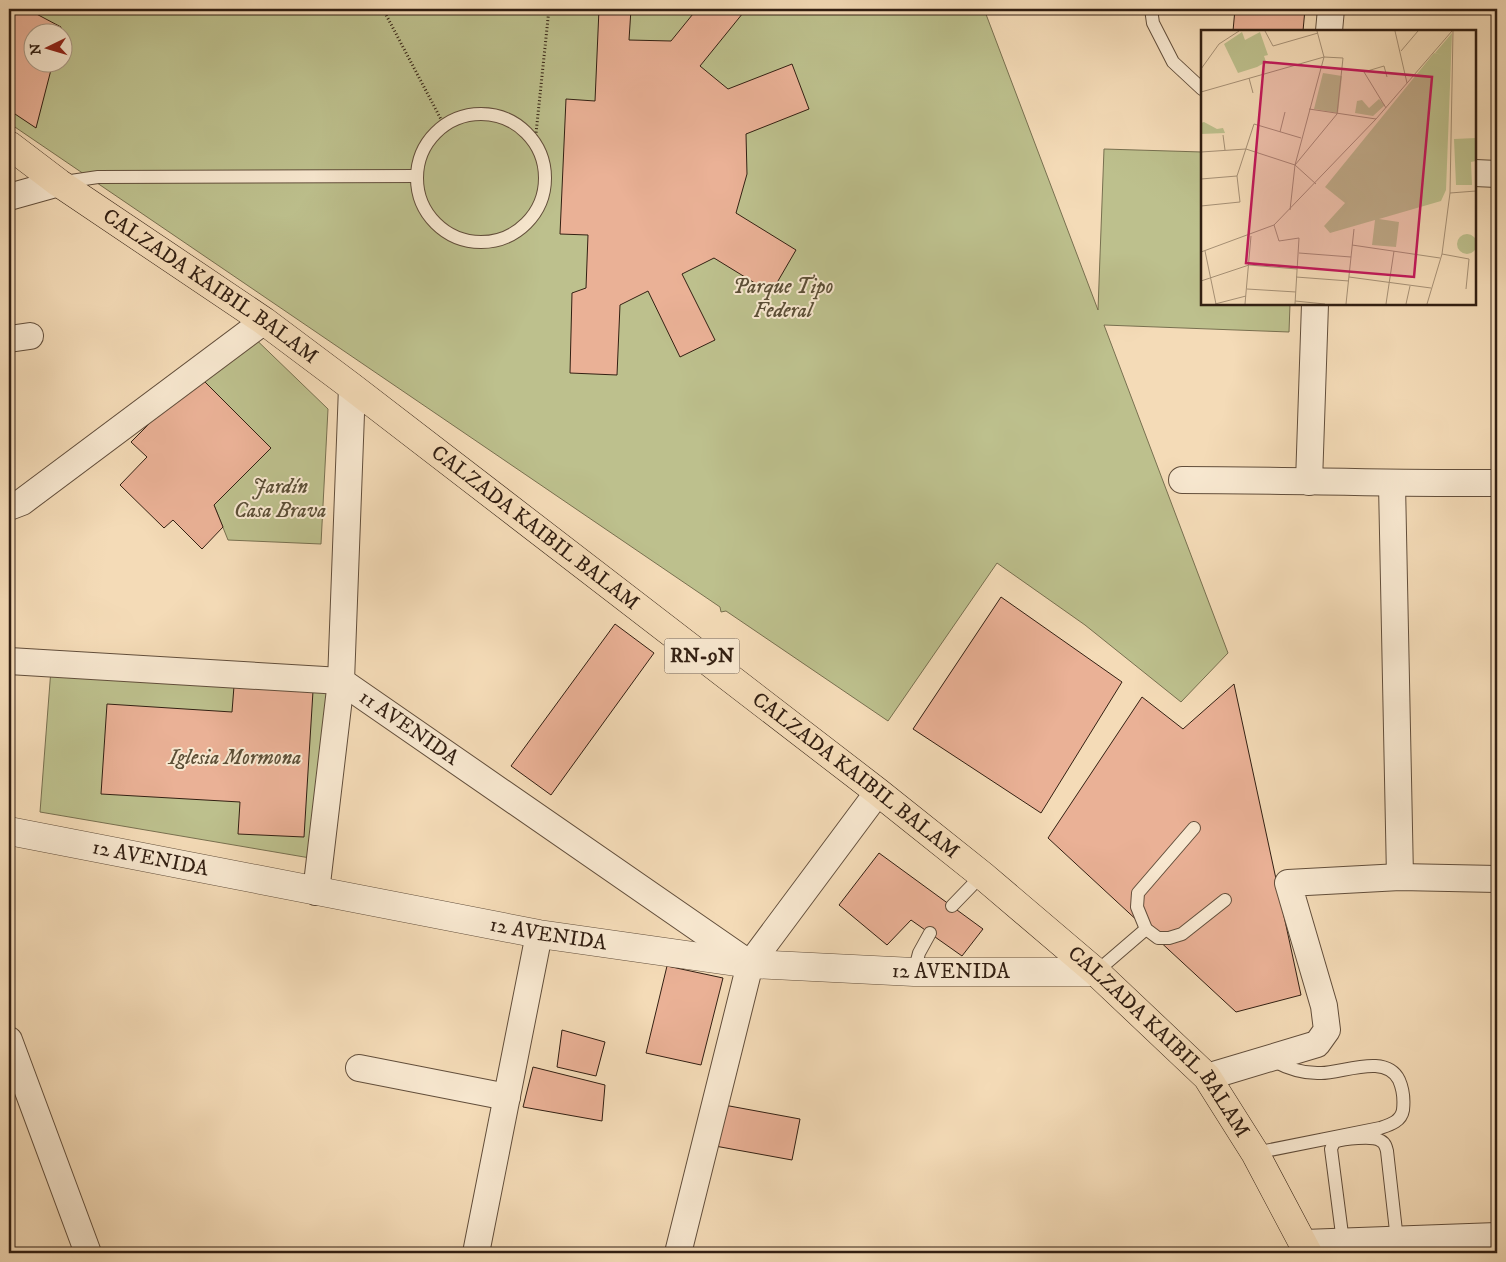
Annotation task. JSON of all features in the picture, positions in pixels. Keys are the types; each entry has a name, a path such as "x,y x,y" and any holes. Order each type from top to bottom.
{"main road":[{"name":"CALZADA KAIBIL BALAM","path":"9,145 59,183 264,321 352,387 878,792 982,875 1096,972 1207,1077 1255,1153 1306,1248"}],"street":[{"path":"1329,30 1331,9"},
{"path":"1476,173 1497,174"},
{"path":"9,197 59,183"},
{"path":"1309,482 1315,305"},
{"path":"9,507 22,502 264,321"},
{"path":"316,892 341,681 352,387"},
{"path":"1182,480 1278,480 1392,484 1497,483"},
{"path":"1392,484 1400,877"},
{"name":"11 AVENIDA","path":"9,661 341,681 750,964"},
{"path":"678,1253 750,964 878,792"},
{"name":"12 AVENIDA","path":"9,831 538,934 750,964 914,972 1096,972"},
{"path":"1207,1077 1317,1044 1327,1030 1324,1006 1288,883 1400,877 1497,879"},
{"path":"476,1253 538,934"},
{"path":"9,1040 88,1253"},
{"path":"359,1068 506,1097"},
{"path":"1306,1248 1343,1242 1497,1236"}],"lane":[{"path":"1151,9 1153,23 1173,62 1201,88"},
{"path":"483,113 503,117 521,127 535,143 543,162 545,182 540,203 530,220 513,233 495,241 476,242 457,238 440,227 427,213 419,195 417,176 421,156 430,139 444,126 462,116 483,113"},
{"path":"59,183 98,176 417,176"},
{"path":"1194,828 1138,893 1136,907 1146,928 1158,938 1169,938 1182,934 1226,900"},
{"path":"952,906 982,875"},
{"path":"1096,972 1146,928"},
{"path":"914,972 919,953 930,933"},
{"path":"1255,1153 1380,1128 1400,1119 1403,1112 1402,1088 1396,1075 1383,1066 1365,1066 1322,1073 1300,1072 1285,1068 1268,1058"},
{"path":"1343,1242 1332,1149 1334,1142 1365,1138 1378,1139 1383,1142 1387,1151 1397,1240"}],"path":[{"path":"383,9 444,126"},
{"path":"535,143 549,9"}],"green space":[{"name":"Parque Tipo Federal","path":"9,9 984,9 1098,310 1104,149 1201,152 1201,305 1290,305 1289,332 1104,325 1228,653 1181,702 1085,625 997,563 888,721 726,611 721,612 720,607 9,123"},
{"name":"Jardín Casa Brava","path":"242,326 328,409 321,544 228,540 214,505 271,448 198,375"},
{"name":"Iglesia Mormona","path":"51,669 329,674 316,859 40,812"}],"building":[{"path":"9,9 27,9 52,22 22,22 22,72 50,72 36,128 9,110"},
{"path":"599,9 631,9 629,40 671,41 697,9 738,9 743,13 700,66 728,89 792,64 809,109 746,134 747,174 736,213 796,250 771,293 714,258 682,274 715,340 680,357 648,291 620,305 617,375 570,373 572,293 586,288 588,235 560,234 566,99 595,101"},
{"path":"1235,9 1305,9 1303,30 1233,30"},
{"path":"198,375 271,448 214,505 223,527 202,549 173,520 164,528 120,485 147,457 131,442"},
{"path":"1001,597 1122,682 1041,813 913,729"},
{"path":"615,624 654,653 551,795 511,766"},
{"path":"1234,684 1301,995 1236,1012 1048,838 1142,697 1183,729"},
{"path":"234,686 313,691 304,837 238,834 240,802 101,794 107,704 232,712"},
{"path":"879,853 983,929 962,956 911,920 887,945 839,905"},
{"path":"667,966 723,978 701,1065 646,1053"},
{"path":"562,1030 605,1042 596,1076 557,1067"},
{"path":"533,1067 605,1085 602,1121 523,1107"},
{"path":"724,1105 800,1119 792,1160 715,1146"},
{"path":"1425,1246 1428,1253 1384,1253 1384,1251"}]}
